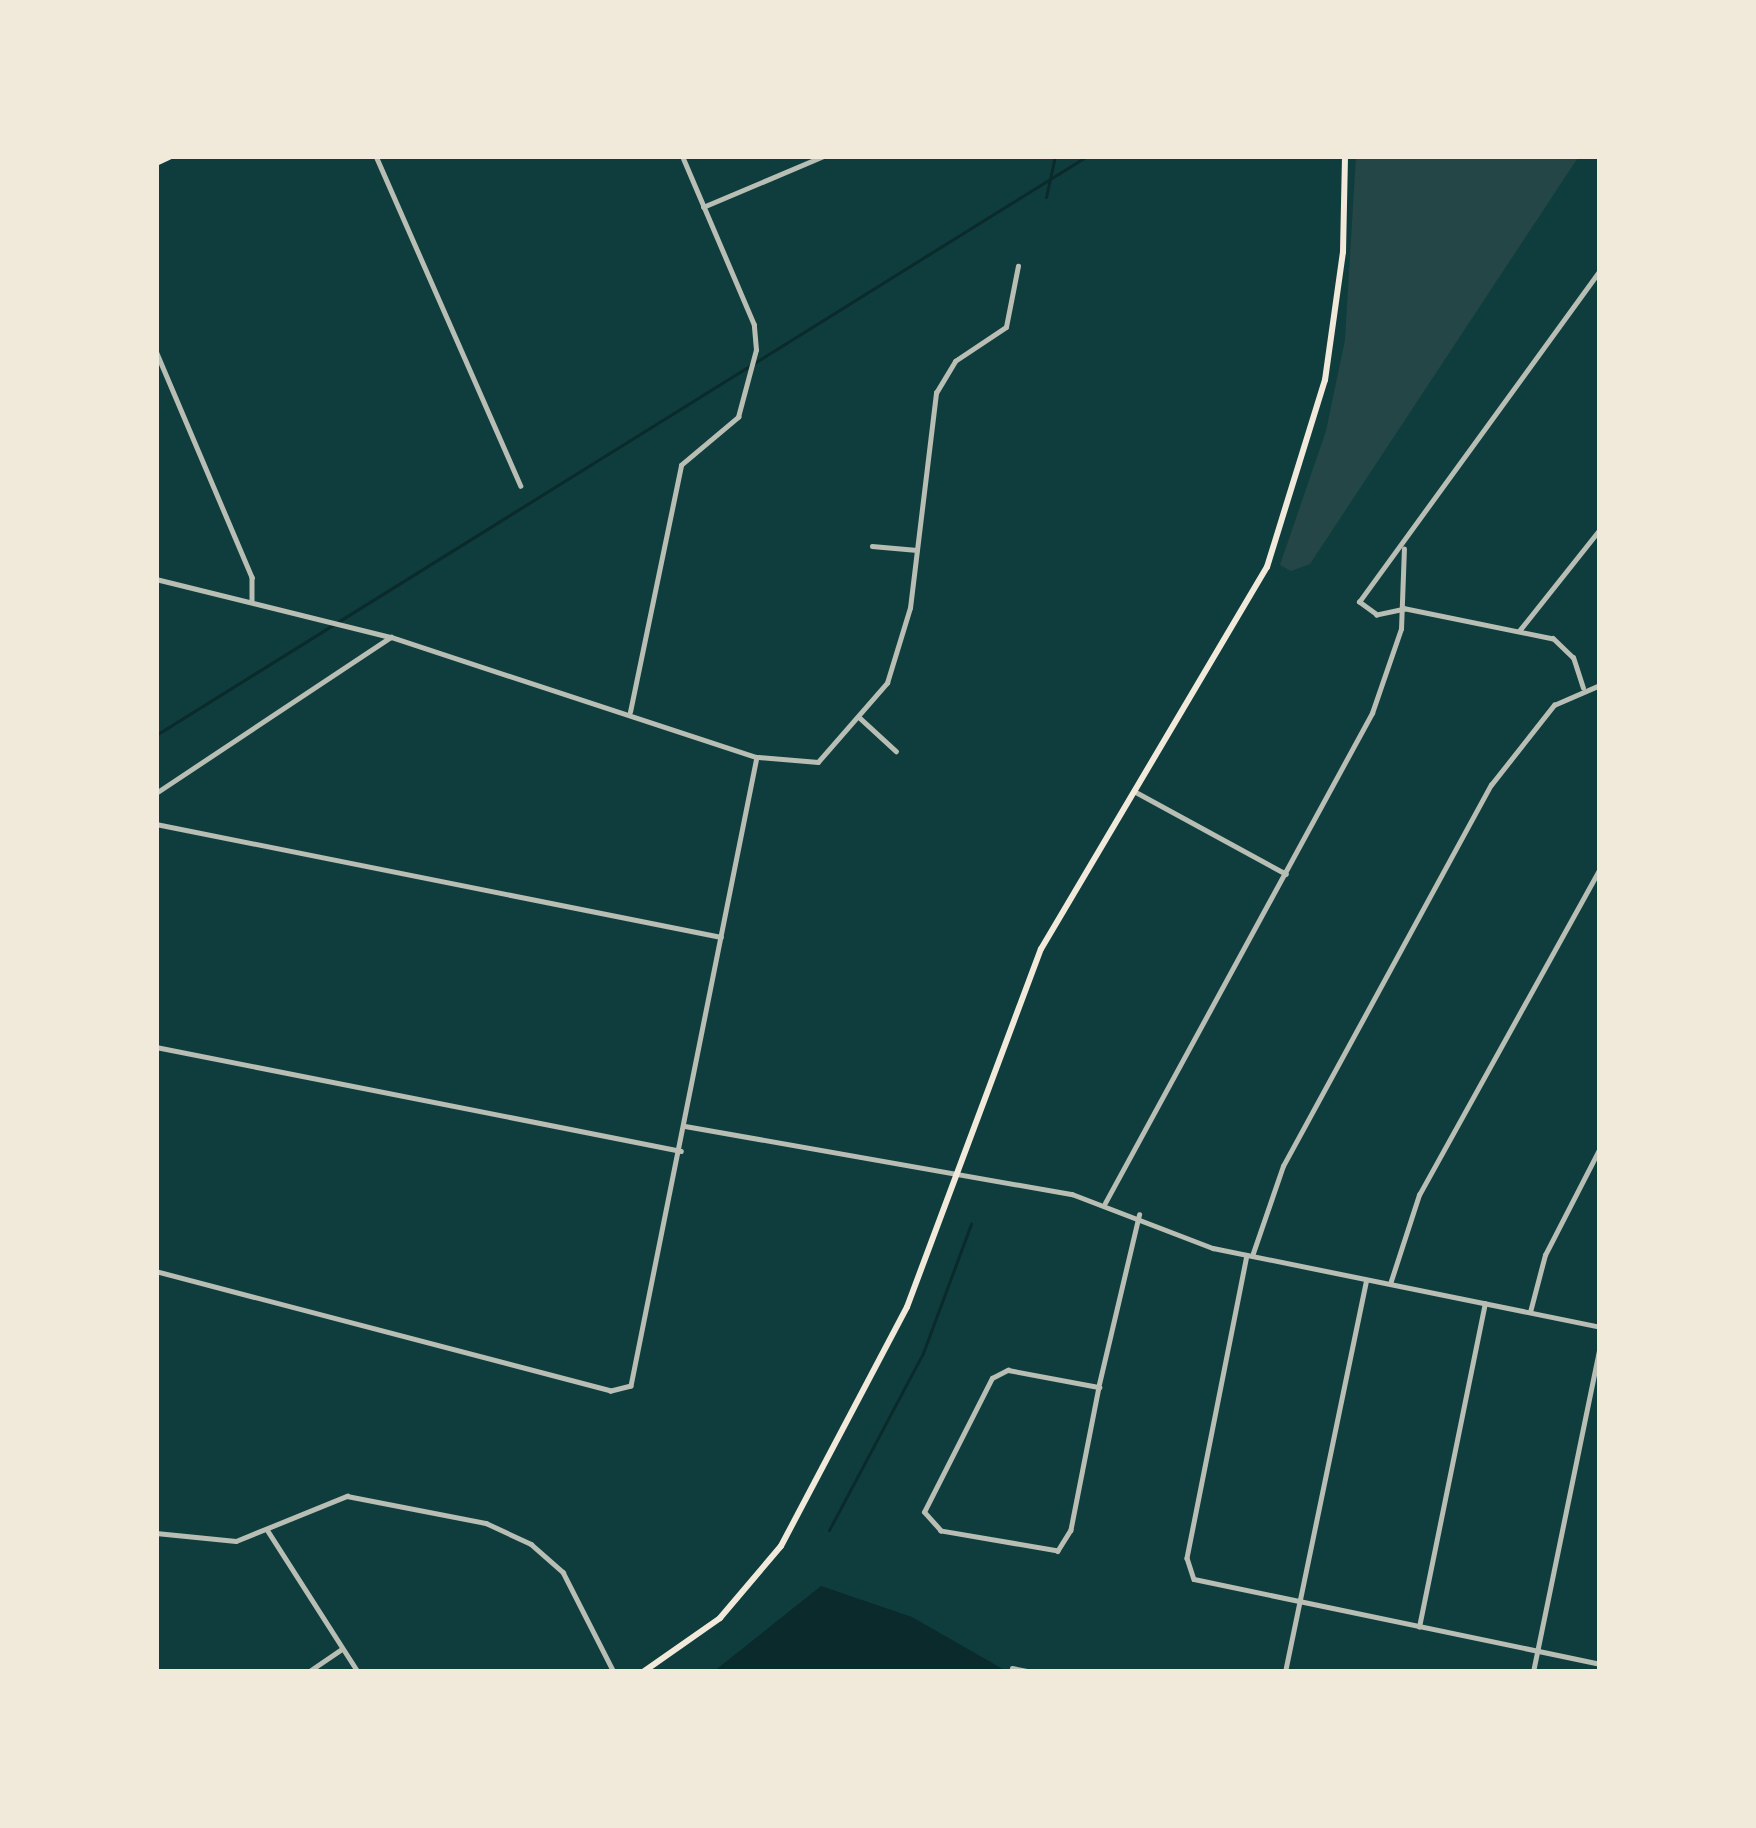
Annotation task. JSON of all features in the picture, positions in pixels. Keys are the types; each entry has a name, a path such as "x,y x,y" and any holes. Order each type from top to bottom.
{"main road":[{"path":"156,163 171,156"},
{"path":"643,1672 720,1618 781,1546 889,1347 1041,949 1239,623 1302,471 1335,329 1345,156"}],"street":[{"path":"376,156 521,487"},
{"path":"630,712 681,465 737,417 755,350 754,326 682,156"},
{"path":"704,207 824,156"},
{"path":"156,579 354,627 630,712 758,757 809,766 829,756 897,664 936,393 955,361 1006,327 1018,266"},
{"path":"1583,688 1568,650 1519,631 1405,609 1377,615 1359,602 1404,549 1600,270"},
{"path":"156,351 253,577 252,603"},
{"path":"1519,631 1600,529"},
{"path":"872,546 917,550"},
{"path":"1106,1203 1372,713 1405,609 1397,570 1404,549"},
{"path":"156,793 391,638"},
{"path":"1600,685 1583,688 1536,723 1491,785 1282,1166 1250,1256 1190,1574 1205,1584 1600,1664"},
{"path":"860,718 896,751"},
{"path":"156,1272 626,1389 639,1373 758,757"},
{"path":"1134,791 1286,874"},
{"path":"156,824 721,937"},
{"path":"1390,1284 1419,1195 1600,869"},
{"path":"156,1047 681,1151"},
{"path":"685,1126 1106,1203 1250,1256 1600,1327"},
{"path":"1530,1313 1545,1255 1600,1148"},
{"path":"1099,1387 999,1372 925,1500 928,1522 1058,1551 1071,1530 1138,1214"},
{"path":"1285,1672 1366,1280"},
{"path":"1419,1627 1485,1304"},
{"path":"1533,1672 1600,1345"},
{"path":"156,1533 213,1543 268,1531 314,1504 366,1496 514,1534 574,1588 614,1672"},
{"path":"268,1531 358,1672"},
{"path":"308,1672 342,1649"},
{"path":"1012,1668 1031,1672"}],"shaded area":[{"path":"1356,156 1579,156 1310,564 1291,571 1280,565 1326,431 1345,340"},
{"path":"821,1586 912,1617 1008,1672 713,1672"}],"waterway":[{"path":"1046,197 1055,156"},
{"path":"156,735 1087,156"},
{"path":"829,1530 923,1353 971,1224"}]}
